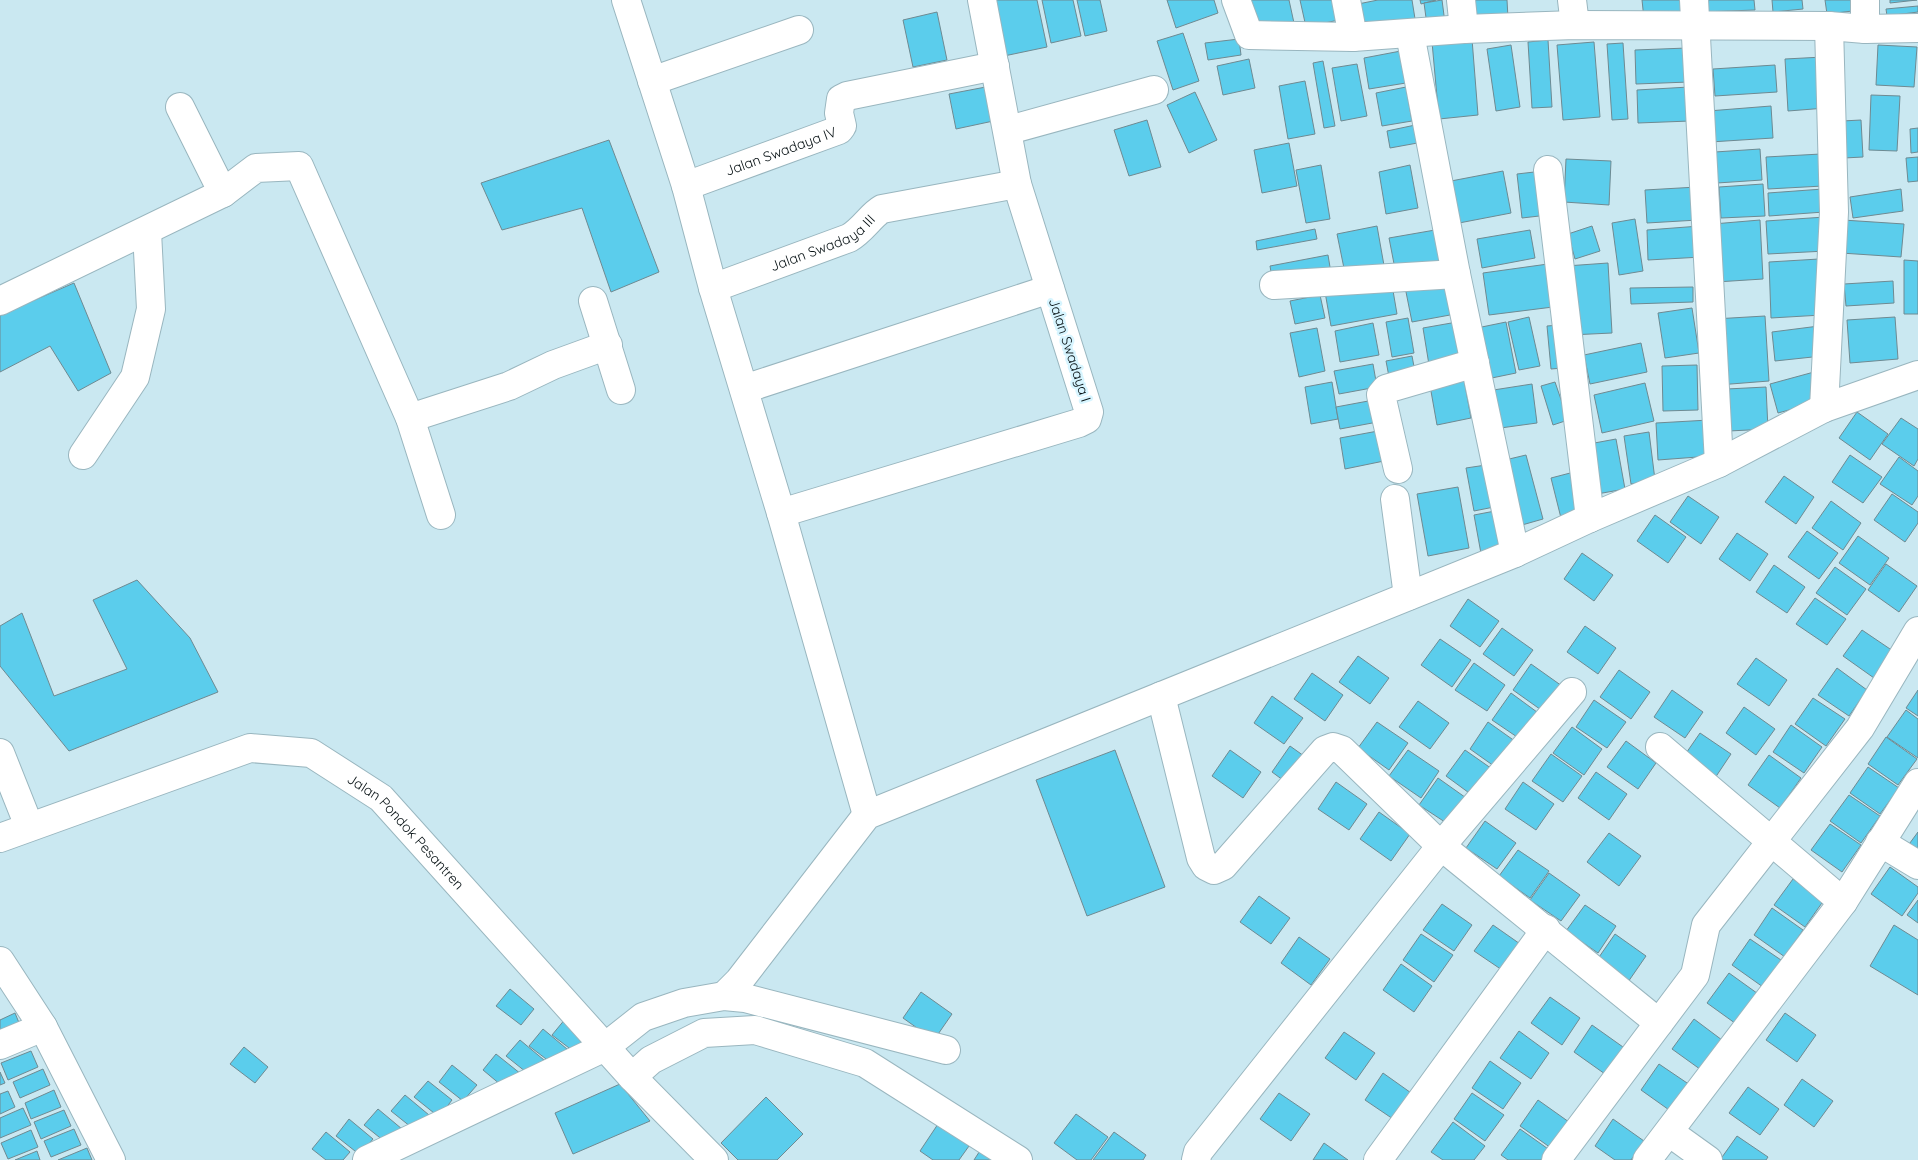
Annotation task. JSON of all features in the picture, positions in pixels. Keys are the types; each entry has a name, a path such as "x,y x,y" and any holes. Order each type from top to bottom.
{"street":[{"path":"626,0 686,186 713,288 781,513 867,815"},
{"name":"Jalan Swadaya I","path":"781,513 1079,424 1087,419 1089,412 1018,184 982,0"},
{"path":"1236,0 1241,20 1249,35 1354,37 1410,34 1464,29 1574,12 1695,13 1865,30 1918,28"},
{"path":"1346,0 1354,37"},
{"path":"1461,0 1464,29"},
{"path":"1865,30 1866,0"},
{"path":"1695,13 1719,463"},
{"path":"1824,408 1834,212 1828,26"},
{"path":"652,81 799,30"},
{"path":"1410,34 1456,274 1515,553"},
{"name":"Jalan Swadaya IV","path":"686,186 839,130 842,126 839,113 841,99 847,96 995,66"},
{"path":"1008,130 1154,90"},
{"path":"180,107 223,193"},
{"path":"0,301 147,232 223,193 256,168 299,166 410,418 441,515"},
{"path":"1548,170 1590,518"},
{"name":"Jalan Swadaya III","path":"713,288 849,238 866,226 876,212 882,209 1018,184"},
{"path":"83,455 136,377 151,309 147,232"},
{"path":"1274,286 1456,274"},
{"path":"744,389 1050,289"},
{"path":"593,301 608,345 620,390"},
{"path":"410,418 509,386 553,365 608,345"},
{"path":"1398,469 1380,395 1386,389 1475,363"},
{"path":"724,996 739,981 867,815 1515,553 1590,518 1719,463 1824,408 1918,375"},
{"path":"1395,499 1408,596"},
{"path":"1556,1160 1695,975 1706,926 1860,728 1918,631"},
{"path":"1196,1160 1198,1152 1441,846 1572,692"},
{"path":"1161,696 1200,858 1206,866 1214,870 1223,866 1325,750 1333,747 1342,750 1441,846 1546,929 1659,1023"},
{"path":"1660,747 1772,839 1843,902"},
{"name":"Jalan Pondok Pesantren","path":"0,838 250,748 311,753 381,798 631,1076 714,1160"},
{"path":"0,752 29,826"},
{"path":"1647,1160 1843,902 1918,783"},
{"path":"1880,842 1918,865"},
{"path":"1378,1160 1546,929"},
{"path":"0,961 43,1027 111,1160"},
{"path":"367,1160 607,1049 642,1017 684,1003 724,996 745,998 946,1050"},
{"path":"0,1046 43,1027"},
{"path":"631,1076 651,1060 704,1033 755,1030 865,1063 1018,1160"},
{"path":"1668,1132 1708,1160"}],"building":[{"path":"993,0 1037,0 1047,47 1004,56"},
{"path":"1042,0 1073,0 1081,36 1051,43"},
{"path":"1077,0 1100,0 1107,31 1085,36"},
{"path":"1167,0 1214,0 1218,13 1176,28"},
{"path":"1246,0 1289,0 1294,23 1252,32"},
{"path":"1300,0 1345,0 1348,18 1306,27"},
{"path":"1378,0 1412,0 1416,25 1364,34 1358,4"},
{"path":"1420,0 1436,0 1421,4"},
{"path":"1442,0 1445,23 1427,25 1424,3"},
{"path":"1470,0 1507,0 1508,18 1472,23"},
{"path":"1642,0 1688,0 1689,14 1644,19"},
{"path":"1702,0 1754,0 1755,10 1702,12"},
{"path":"1772,0 1802,0 1803,9 1773,12"},
{"path":"1825,0 1860,0 1861,10 1827,14"},
{"path":"1890,0 1917,0 1890,3"},
{"path":"1918,6 1918,12 1887,16 1886,9"},
{"path":"937,12 947,60 913,67 903,20"},
{"path":"1183,33 1199,81 1173,90 1157,41"},
{"path":"1239,39 1241,55 1208,60 1205,43"},
{"path":"1472,39 1478,115 1439,119 1432,42"},
{"path":"1548,40 1552,107 1532,108 1528,42"},
{"path":"1594,42 1600,117 1563,120 1557,45"},
{"path":"1623,43 1628,119 1612,120 1607,44"},
{"path":"1511,45 1520,107 1496,111 1487,49"},
{"path":"1878,45 1917,47 1914,87 1876,85"},
{"path":"1687,48 1689,82 1636,84 1635,50"},
{"path":"1406,50 1412,82 1369,89 1364,58"},
{"path":"1823,57 1826,108 1788,111 1785,59"},
{"path":"1249,59 1255,88 1223,95 1217,66"},
{"path":"1323,61 1335,126 1324,128 1313,63"},
{"path":"1357,64 1367,116 1341,121 1332,68"},
{"path":"1775,65 1777,92 1715,96 1713,69"},
{"path":"1305,81 1315,134 1288,139 1279,86"},
{"path":"991,86 998,120 956,129 949,94"},
{"path":"1406,87 1412,121 1382,126 1376,93"},
{"path":"1689,87 1690,121 1638,123 1637,90"},
{"path":"1195,92 1217,140 1189,153 1167,105"},
{"path":"1871,95 1900,96 1897,151 1869,150"},
{"path":"1771,106 1773,138 1710,142 1708,111"},
{"path":"1147,120 1161,167 1129,176 1114,130"},
{"path":"1861,120 1863,157 1844,158 1842,121"},
{"path":"1420,124 1423,142 1390,148 1387,131"},
{"path":"1918,128 1918,152 1911,153 1910,129"},
{"path":"609,140 659,272 611,292 582,208 502,230 481,183"},
{"path":"1289,143 1297,186 1262,193 1254,150"},
{"path":"1760,149 1762,180 1717,183 1715,152"},
{"path":"1821,154 1823,186 1768,189 1766,157"},
{"path":"1918,157 1918,181 1908,182 1906,158"},
{"path":"1566,159 1611,161 1609,205 1564,202"},
{"path":"1321,165 1330,219 1306,223 1296,170"},
{"path":"1410,165 1418,208 1386,214 1379,172"},
{"path":"1503,171 1511,213 1459,223 1451,181"},
{"path":"1543,171 1548,215 1522,218 1517,174"},
{"path":"1763,184 1765,216 1721,218 1719,187"},
{"path":"1697,187 1698,220 1647,223 1645,190"},
{"path":"1823,189 1824,212 1769,216 1768,193"},
{"path":"1901,189 1903,211 1853,218 1850,197"},
{"path":"1825,217 1826,251 1768,254 1766,221"},
{"path":"1635,219 1643,271 1619,275 1612,223"},
{"path":"1760,220 1763,279 1716,282 1713,224"},
{"path":"1843,220 1904,224 1901,257 1841,253"},
{"path":"1377,226 1385,271 1346,278 1337,234"},
{"path":"1592,226 1600,251 1575,259 1568,234"},
{"path":"1700,226 1702,257 1648,260 1647,230"},
{"path":"1315,229 1317,239 1257,250 1256,241"},
{"path":"1435,230 1441,265 1396,274 1389,238"},
{"path":"1530,230 1535,258 1482,268 1477,239"},
{"path":"1328,255 1331,273 1273,284 1270,266"},
{"path":"1819,259 1822,315 1771,318 1769,262"},
{"path":"1904,260 1918,261 1918,314 1904,314"},
{"path":"1608,263 1612,333 1570,335 1566,266"},
{"path":"1548,264 1553,307 1489,315 1483,273"},
{"path":"1391,279 1397,314 1331,326 1325,292"},
{"path":"1444,279 1450,315 1412,322 1405,287"},
{"path":"1893,281 1894,303 1846,306 1844,284"},
{"path":"74,283 111,373 78,391 50,346 0,372 0,315"},
{"path":"1693,287 1693,302 1631,304 1630,288"},
{"path":"1320,295 1325,318 1295,324 1290,301"},
{"path":"1692,308 1699,353 1665,358 1658,313"},
{"path":"1765,316 1769,381 1718,385 1714,319"},
{"path":"1529,317 1540,366 1519,370 1508,322"},
{"path":"1895,317 1898,359 1850,363 1847,320"},
{"path":"1408,318 1414,353 1392,357 1386,322"},
{"path":"1457,322 1465,365 1430,371 1423,328"},
{"path":"1506,322 1516,373 1482,380 1472,329"},
{"path":"1373,323 1379,355 1340,362 1335,331"},
{"path":"1560,325 1563,368 1551,369 1547,326"},
{"path":"1819,326 1822,356 1775,361 1772,332"},
{"path":"1317,328 1325,371 1299,377 1290,333"},
{"path":"1641,343 1647,372 1590,384 1584,355"},
{"path":"1412,356 1416,377 1390,382 1386,361"},
{"path":"1373,364 1377,387 1339,394 1334,371"},
{"path":"1697,365 1698,410 1663,411 1662,366"},
{"path":"1814,372 1822,401 1778,413 1770,384"},
{"path":"1463,374 1471,418 1437,425 1429,380"},
{"path":"1332,382 1338,419 1311,424 1305,387"},
{"path":"1555,382 1568,420 1553,425 1541,386"},
{"path":"1645,383 1654,421 1602,433 1594,395"},
{"path":"1532,384 1537,423 1493,429 1487,391"},
{"path":"1766,387 1768,429 1729,431 1727,389"},
{"path":"1379,399 1383,421 1340,429 1336,407"},
{"path":"1857,412 1888,434 1870,460 1839,438"},
{"path":"1901,418 1918,429 1918,459 1914,466 1882,444"},
{"path":"1709,420 1711,456 1658,460 1656,423"},
{"path":"1378,431 1384,461 1345,469 1340,438"},
{"path":"1649,432 1655,480 1631,484 1624,436"},
{"path":"1616,439 1625,489 1597,494 1589,444"},
{"path":"1526,455 1543,519 1522,525 1505,460"},
{"path":"1850,455 1882,477 1863,503 1832,482"},
{"path":"1899,457 1918,471 1918,496 1912,505 1880,484"},
{"path":"1486,465 1494,507 1474,511 1466,468"},
{"path":"1574,472 1584,512 1561,518 1551,478"},
{"path":"1784,476 1814,497 1796,524 1765,502"},
{"path":"1458,487 1469,548 1428,556 1417,494"},
{"path":"1892,494 1918,512 1918,523 1905,542 1874,520"},
{"path":"1688,496 1719,517 1701,544 1670,522"},
{"path":"1831,501 1861,523 1843,550 1812,528"},
{"path":"1495,511 1503,555 1482,559 1474,515"},
{"path":"1655,515 1686,537 1668,563 1637,541"},
{"path":"1807,531 1838,553 1819,579 1788,557"},
{"path":"1737,533 1768,554 1750,581 1719,559"},
{"path":"1858,536 1889,558 1870,585 1839,563"},
{"path":"1582,553 1613,575 1594,601 1564,579"},
{"path":"1886,564 1917,586 1899,612 1868,590"},
{"path":"1774,565 1805,587 1787,613 1756,592"},
{"path":"1835,567 1866,589 1847,615 1816,593"},
{"path":"137,580 190,638 218,692 69,751 0,666 0,626 22,613 54,696 127,669 93,600"},
{"path":"1815,598 1846,619 1827,645 1796,624"},
{"path":"1468,599 1499,621 1480,647 1450,626"},
{"path":"1585,626 1616,648 1598,674 1567,652"},
{"path":"1502,628 1533,650 1514,676 1483,654"},
{"path":"1862,630 1893,651 1874,678 1843,656"},
{"path":"1440,639 1471,660 1452,687 1421,665"},
{"path":"1358,656 1389,678 1370,704 1339,682"},
{"path":"1756,658 1787,680 1769,706 1737,684"},
{"path":"1474,663 1505,685 1487,711 1455,690"},
{"path":"1531,664 1562,686 1544,712 1513,690"},
{"path":"1837,668 1867,690 1849,716 1818,695"},
{"path":"1619,670 1650,692 1631,719 1600,697"},
{"path":"1312,673 1343,695 1325,721 1294,699"},
{"path":"1672,690 1703,712 1685,738 1654,717"},
{"path":"1918,690 1918,716 1906,708"},
{"path":"1511,693 1541,715 1523,741 1492,720"},
{"path":"1272,696 1303,718 1284,744 1254,723"},
{"path":"1813,698 1845,719 1826,746 1795,724"},
{"path":"1594,700 1626,722 1607,748 1576,727"},
{"path":"1418,701 1449,723 1430,749 1399,727"},
{"path":"1744,707 1775,729 1756,755 1726,733"},
{"path":"1906,710 1918,719 1918,758 1887,737"},
{"path":"1377,722 1408,743 1389,770 1358,748"},
{"path":"1488,722 1519,744 1501,771 1470,749"},
{"path":"1791,725 1822,747 1804,773 1773,752"},
{"path":"1572,727 1602,749 1584,775 1553,753"},
{"path":"1700,733 1731,754 1713,781 1682,759"},
{"path":"1886,737 1917,759 1898,785 1868,764"},
{"path":"1626,741 1656,763 1638,789 1607,767"},
{"path":"1290,746 1311,761 1291,786 1272,772"},
{"path":"1115,750 1165,887 1087,916 1036,780"},
{"path":"1230,750 1261,772 1243,798 1212,776"},
{"path":"1408,750 1439,771 1421,798 1389,776"},
{"path":"1465,750 1495,771 1476,798 1446,776"},
{"path":"1551,754 1582,776 1563,802 1532,781"},
{"path":"1769,755 1801,778 1780,808 1748,785"},
{"path":"1868,767 1899,788 1880,814 1850,793"},
{"path":"1596,772 1627,794 1609,820 1578,798"},
{"path":"1438,778 1469,800 1451,826 1419,805"},
{"path":"1336,782 1367,804 1349,830 1318,809"},
{"path":"1523,782 1554,804 1536,830 1505,809"},
{"path":"1849,795 1880,816 1861,843 1830,821"},
{"path":"1379,812 1410,834 1391,861 1360,839"},
{"path":"1485,821 1516,843 1497,869 1466,848"},
{"path":"1830,824 1861,845 1842,872 1811,850"},
{"path":"1918,832 1918,861 1904,851"},
{"path":"1609,833 1641,856 1619,886 1587,862"},
{"path":"1518,850 1549,871 1530,898 1499,876"},
{"path":"1890,867 1918,887 1918,893 1902,916 1871,894"},
{"path":"1549,873 1580,895 1561,921 1530,900"},
{"path":"1793,879 1824,900 1805,927 1774,905"},
{"path":"1259,896 1290,918 1271,944 1240,922"},
{"path":"1918,900 1918,923 1907,915"},
{"path":"1442,904 1472,925 1454,951 1423,930"},
{"path":"1585,905 1616,926 1598,953 1566,931"},
{"path":"1772,908 1803,930 1785,957 1754,935"},
{"path":"1493,925 1523,946 1505,972 1474,951"},
{"path":"1894,925 1918,940 1918,995 1870,966"},
{"path":"1421,934 1453,955 1434,982 1403,960"},
{"path":"1615,934 1646,956 1628,982 1597,960"},
{"path":"1299,937 1330,959 1311,985 1281,963"},
{"path":"1750,939 1781,960 1763,987 1732,965"},
{"path":"1401,964 1432,986 1414,1012 1383,990"},
{"path":"1729,973 1761,996 1739,1026 1707,1003"},
{"path":"510,989 534,1009 521,1025 496,1006"},
{"path":"921,992 952,1014 934,1040 903,1018"},
{"path":"1550,997 1580,1018 1562,1045 1531,1023"},
{"path":"15,1013 22,1030 0,1039 0,1020"},
{"path":"1785,1013 1816,1035 1797,1062 1766,1040"},
{"path":"566,1018 590,1038 577,1054 552,1035"},
{"path":"1694,1019 1726,1043 1704,1072 1672,1049"},
{"path":"1592,1025 1623,1047 1605,1074 1574,1052"},
{"path":"543,1029 567,1049 554,1065 529,1046"},
{"path":"1519,1031 1549,1053 1531,1079 1500,1058"},
{"path":"1344,1032 1375,1053 1356,1080 1325,1058"},
{"path":"520,1040 544,1060 531,1076 506,1056"},
{"path":"244,1047 268,1067 255,1083 230,1064"},
{"path":"31,1051 38,1067 8,1080 1,1063"},
{"path":"496,1054 521,1074 507,1090 483,1070"},
{"path":"1490,1061 1521,1083 1503,1109 1472,1088"},
{"path":"1659,1064 1690,1085 1672,1112 1641,1090"},
{"path":"452,1065 477,1085 463,1101 439,1082"},
{"path":"43,1069 50,1085 20,1098 13,1082"},
{"path":"0,1072 5,1083 0,1085"},
{"path":"1383,1073 1414,1095 1396,1121 1365,1100"},
{"path":"1802,1079 1833,1101 1814,1127 1784,1105"},
{"path":"428,1081 452,1100 439,1117 414,1097"},
{"path":"620,1084 650,1121 573,1154 555,1113"},
{"path":"1748,1087 1779,1109 1760,1135 1729,1113"},
{"path":"54,1090 61,1107 31,1119 25,1103"},
{"path":"8,1091 15,1107 0,1114 0,1094"},
{"path":"1279,1093 1310,1114 1291,1141 1260,1119"},
{"path":"1472,1093 1504,1115 1485,1141 1454,1119"},
{"path":"405,1095 429,1115 416,1131 391,1111"},
{"path":"766,1097 803,1134 777,1160 738,1160 721,1143"},
{"path":"1538,1100 1569,1122 1551,1148 1520,1126"},
{"path":"23,1108 31,1125 0,1138 0,1118"},
{"path":"378,1109 402,1129 389,1145 364,1125"},
{"path":"64,1110 71,1126 41,1139 34,1122"},
{"path":"1076,1114 1108,1137 1091,1160 1077,1160 1054,1143"},
{"path":"349,1119 373,1139 360,1155 336,1136"},
{"path":"1613,1119 1644,1141 1631,1160 1615,1160 1595,1146"},
{"path":"1453,1122 1485,1146 1474,1160 1443,1160 1431,1152"},
{"path":"938,1124 969,1146 959,1160 933,1160 920,1151"},
{"path":"74,1129 81,1145 51,1157 44,1141"},
{"path":"1520,1129 1551,1151 1544,1160 1508,1160 1501,1155"},
{"path":"31,1130 38,1147 8,1159 1,1143"},
{"path":"326,1132 350,1152 343,1160 326,1160 312,1149"},
{"path":"1114,1132 1146,1155 1143,1160 1093,1160"},
{"path":"1737,1136 1768,1157 1766,1160 1720,1160"},
{"path":"1324,1143 1348,1160 1313,1160"},
{"path":"983,1146 1003,1160 974,1160"},
{"path":"87,1148 92,1160 58,1160"},
{"path":"37,1151 40,1160 15,1160"}]}
